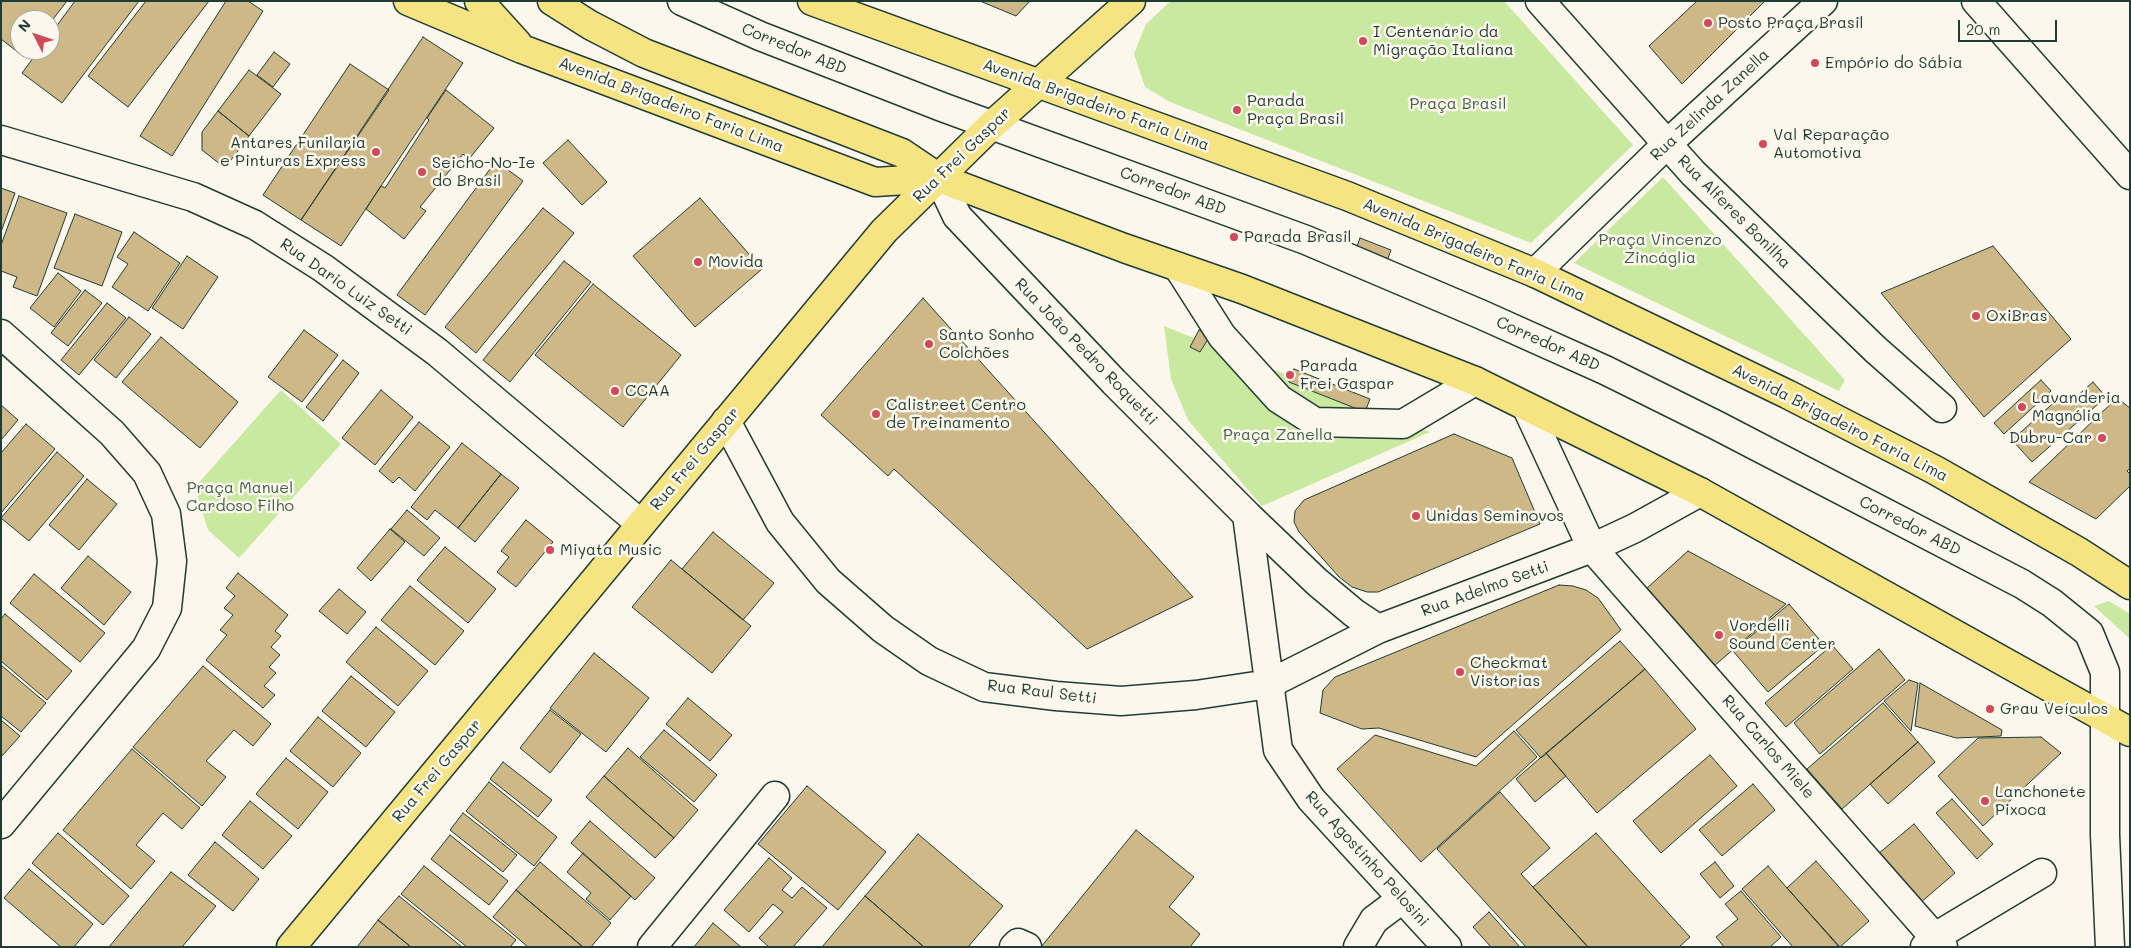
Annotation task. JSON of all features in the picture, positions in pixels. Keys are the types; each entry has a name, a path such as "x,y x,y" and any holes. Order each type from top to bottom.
{"main road":[{"name":"Avenida Brigadeiro Faria Lima","path":"408,1 522,50 875,182 939,178"},
{"path":"479,1 522,50"},
{"name":"Avenida Brigadeiro Faria Lima","path":"552,1 644,53 902,153 939,178 1242,289 1476,381 1527,408 1700,492 2130,732"},
{"name":"Avenida Brigadeiro Faria Lima","path":"812,1 1347,196 1535,273 1787,394 1935,470 2079,552 2130,585"},
{"name":"Rua Frei Gaspar","path":"291,947 884,231 992,125 1131,1"}],"street":[{"name":"Corredor ABD","path":"682,1 760,36 992,125 1306,240 1542,342 1605,370 1716,425 2022,584 2052,603 2089,633 2105,672 2105,835 2110,947"},
{"name":"Rua Alferes Bonilha","path":"1540,1 1693,173 1876,350 1942,408"},
{"name":"Rua Zelinda Zanella","path":"1535,273 1667,144 1823,1"},
{"path":"1976,1 2130,175"},
{"name":"Rua Dario Luiz Setti","path":"1,140 194,196 255,225 323,268 437,352 640,524"},
{"name":"Rua João Pedro Roquetti","path":"939,178 957,216 1114,382 1317,582 1354,614 1378,629"},
{"path":"1178,267 1222,336 1279,399 1316,422 1403,424 1476,381"},
{"path":"1,334 112,433 147,473 166,514 172,561 167,608 146,649 1,824"},
{"path":"1527,408 1592,548"},
{"name":"Rua Raul Setti","path":"726,421 780,522 828,581 883,629 929,661 984,687 1056,696 1121,701 1196,695 1269,684"},
{"name":"Rua Adelmo Setti","path":"1269,684 1378,629 1592,548 1636,528 1700,492"},
{"path":"1247,515 1269,684"},
{"name":"Rua Carlos Miele","path":"1592,548 1934,944"},
{"name":"Rua Agostinho Pelosini","path":"1269,684 1278,750 1310,800 1447,947"},
{"path":"652,947 775,796"},
{"path":"1934,944 2042,873"},
{"path":"1358,947 1374,920 1402,899"},
{"path":"1014,947 1018,943 1028,947"}],"green space":[{"name":"Praça Brasil","path":"1171,1 1504,1 1633,145 1531,243 1170,102 1145,87 1134,54 1146,24"},
{"name":"Praça Vincenzo Zincáglia","path":"1663,177 1845,380 1839,391 1574,263"},
{"name":"Praça Zanella","path":"1164,326 1430,432 1262,506 1188,420 1171,379"},
{"name":"Praça Manuel Cardoso Filho","path":"281,390 341,444 239,558 208,530 195,487"},
{"path":"2109,601 2130,614 2130,639 2094,606"}],"building":[{"path":"1,1 67,1 60,10 10,10 10,46 1,39"},
{"path":"75,1 139,1 62,103 22,73 32,60 60,60 60,21"},
{"path":"146,1 209,1 128,107 88,76"},
{"path":"226,1 248,1 263,11 172,156 140,136"},
{"path":"980,1 1030,1 1016,16"},
{"name":"Posto Praça Brasil","path":"1697,1 1765,1 1682,84 1649,46"},
{"name":"Antares Funilaria e Pinturas Express","path":"423,37 463,63 341,246 301,220"},
{"path":"274,52 290,64 273,87 257,75"},
{"path":"350,64 389,90 301,220 263,195"},
{"path":"249,70 281,94 249,136 218,111"},
{"name":"Seicho-No-Ie do Brasil","path":"446,90 494,128 469,159 463,154 420,207 426,211 404,239 366,209 381,186 385,188"},
{"path":"218,111 249,136 225,168 202,150 202,132"},
{"path":"568,140 607,182 582,205 543,163"},
{"path":"496,161 523,181 425,315 397,295"},
{"path":"1,188 15,193 1,232"},
{"path":"19,196 67,213 37,296 13,287 17,277 1,271 1,245"},
{"name":"Movida","path":"700,198 762,269 695,327 633,256"},
{"path":"543,208 574,233 476,353 445,327"},
{"path":"75,214 122,232 102,286 54,268"},
{"path":"134,232 180,263 148,311 112,287 128,264 117,257"},
{"path":"1360,238 1391,250 1387,261 1356,249"},
{"name":"OxiBras","path":"1993,246 2071,339 1984,417 1881,293"},
{"path":"187,256 218,277 183,329 152,308"},
{"path":"564,261 591,282 510,382 483,360"},
{"path":"58,273 81,291 54,327 30,308"},
{"name":"CCAA","path":"593,284 681,355 623,427 535,355"},
{"path":"85,290 102,303 68,346 51,333"},
{"path":"923,298 1193,597 1087,649 894,469 888,476 821,415"},
{"path":"107,303 126,318 79,375 61,360"},
{"path":"129,317 151,334 116,378 94,360"},
{"path":"304,330 338,355 302,402 268,377"},
{"path":"1199,330 1210,336 1200,352 1190,347"},
{"path":"161,337 238,402 200,448 122,382"},
{"path":"343,360 359,373 323,421 306,407"},
{"path":"1294,369 1370,399 1365,412 1289,382"},
{"name":"Lavanderia Magnólia","path":"2041,380 2051,391 2004,434 1994,423"},
{"path":"2093,382 2106,397 2032,462 2012,440 2060,397 2067,405"},
{"path":"381,390 413,417 375,465 342,438"},
{"name":"Dubru-Car","path":"2117,398 2130,408 2130,468 2127,471 2130,474 2130,486 2096,519 2029,482"},
{"path":"1,405 18,420 1,440"},
{"path":"419,422 450,447 415,491 399,477 393,483 379,471"},
{"path":"26,424 55,449 1,513 1,453"},
{"name":"Unidas Seminovos","path":"1454,434 1512,458 1540,524 1378,592 1367,592 1352,587 1339,577 1299,532 1294,522 1295,511 1304,500"},
{"path":"462,443 501,474 458,528 435,510 427,520 411,507"},
{"path":"57,452 84,476 29,541 1,518"},
{"path":"501,474 519,488 475,542 458,528"},
{"path":"87,479 117,504 79,550 49,525"},
{"path":"407,510 440,538 424,556 391,529"},
{"path":"526,520 553,542 516,587 497,572 509,557 501,551"},
{"path":"390,529 405,542 371,581 357,568"},
{"path":"713,532 774,583 743,620 682,569"},
{"path":"445,547 496,589 468,623 417,580"},
{"name":"Vordelli Sound Center","path":"1688,551 1786,604 1714,666 1647,588"},
{"path":"88,556 131,592 104,625 61,588"},
{"path":"671,560 751,626 712,673 632,607"},
{"path":"238,573 288,615 275,631 281,636 271,647 280,655 269,667 276,673 264,686 275,695 263,708 206,660 227,635 220,630 233,615 224,608 235,596 226,588"},
{"path":"34,574 105,633 80,662 10,603"},
{"name":"Checkmat Vistorias","path":"1559,585 1573,586 1586,590 1598,598 1621,630 1476,757 1379,728 1362,729 1320,713 1323,690 1335,677"},
{"path":"410,586 464,631 435,665 381,620"},
{"path":"339,589 366,612 347,634 319,611"},
{"path":"1789,604 1824,645 1768,692 1733,651"},
{"path":"5,614 72,671 47,700 1,661 1,619"},
{"path":"376,627 428,671 398,706 346,662"},
{"path":"1620,641 1645,669 1541,758 1516,730"},
{"path":"1832,645 1853,669 1786,727 1765,703"},
{"path":"1879,649 1905,680 1820,754 1794,723"},
{"path":"594,653 649,698 606,752 550,708"},
{"path":"1,665 46,703 21,732 1,716"},
{"path":"203,666 271,724 253,746 234,730 206,761 226,777 202,806 133,747"},
{"path":"1645,669 1696,729 1597,813 1546,753"},
{"path":"351,676 395,712 366,747 322,711"},
{"path":"1909,680 1918,683 1911,731 1884,701"},
{"path":"1920,683 2002,730 2001,736 1956,738 1915,726"},
{"path":"688,698 732,735 710,761 666,724"},
{"path":"1883,703 1918,742 1842,809 1807,769"},
{"path":"550,710 581,734 550,773 520,748"},
{"path":"318,717 361,753 333,787 290,751"},
{"path":"1,720 20,736 1,757"},
{"path":"664,730 717,775 694,802 640,757"},
{"path":"1514,731 1537,757 1421,862 1337,769 1375,735 1476,766"},
{"name":"Lanchonete Pixoca","path":"2041,737 2061,753 1983,826 1938,776 1978,738"},
{"path":"1918,742 1935,762 1888,804 1870,784"},
{"path":"628,748 698,810 674,838 604,776"},
{"path":"132,749 200,808 182,829 163,813 136,845 155,861 131,889 63,830"},
{"path":"1546,753 1566,776 1535,802 1516,779"},
{"path":"1710,755 1737,786 1661,853 1633,821"},
{"path":"286,758 328,792 298,829 256,794"},
{"path":"503,762 552,800 538,817 490,779"},
{"path":"604,776 674,838 655,858 586,797"},
{"path":"489,782 557,837 534,866 466,811"},
{"path":"1753,784 1775,810 1722,856 1699,830"},
{"path":"807,786 886,852 838,910 758,844"},
{"path":"1500,792 1550,848 1521,874 1588,947 1526,947 1437,849"},
{"path":"1952,799 1993,844 1977,859 1936,813"},
{"path":"250,801 292,836 263,869 222,835"},
{"path":"463,813 517,855 503,872 450,830"},
{"path":"590,821 655,878 635,900 571,843"},
{"path":"1914,824 1955,873 1920,903 1878,854"},
{"path":"1136,830 1194,877 1169,907 1200,934 1190,947 1041,947"},
{"path":"58,833 129,896 103,925 32,863"},
{"path":"1596,833 1690,937 1679,947 1588,947 1533,887"},
{"path":"918,834 1003,906 968,947 924,947 865,896"},
{"path":"450,835 508,881 489,905 431,859"},
{"path":"215,842 259,879 233,911 188,875"},
{"path":"583,853 631,896 610,920 586,899 591,893 567,872"},
{"path":"769,858 792,878 782,890 792,898 802,887 827,908 793,947 769,947 759,938 783,912 773,904 749,932 724,910"},
{"path":"1816,861 1869,921 1840,947 1787,888"},
{"path":"540,862 611,923 591,947 583,947 516,890"},
{"path":"1715,862 1734,886 1720,898 1700,874"},
{"path":"424,866 516,940 510,947 467,947 401,894"},
{"path":"1768,866 1839,947 1793,947 1742,889"},
{"path":"29,869 93,924 74,947 61,947 4,898"},
{"path":"171,872 216,906 182,947 109,947"},
{"path":"516,890 583,947 528,947 493,917"},
{"path":"1741,891 1781,937 1770,947 1724,947 1716,937 1738,919 1725,904"},
{"path":"399,896 462,947 411,947 378,920"},
{"path":"865,896 924,947 822,947"},
{"path":"1489,912 1520,947 1491,947 1473,927"},
{"path":"378,920 411,947 357,947"},
{"path":"713,923 741,947 694,947"}],"place":[{"name":"Posto Praça Brasil","path":"1708,23"},
{"name":"I Centenário da Migração Italiana","path":"1363,41"},
{"name":"Empório do Sábia","path":"1815,63"},
{"name":"Parada Praça Brasil","path":"1237,110"},
{"name":"Val Reparação Automotiva","path":"1763,144"},
{"name":"Antares Funilaria e Pinturas Express","path":"376,152"},
{"name":"Seicho-No-Ie do Brasil","path":"422,172"},
{"name":"Parada Brasil","path":"1234,237"},
{"name":"Movida","path":"698,262"},
{"name":"OxiBras","path":"1976,316"},
{"name":"Santo Sonho Colchões","path":"929,344"},
{"name":"Parada Frei Gaspar","path":"1290,375"},
{"name":"CCAA","path":"615,391"},
{"name":"Lavanderia Magnólia","path":"2022,407"},
{"name":"Calistreet Centro de Treinamento","path":"876,414"},
{"name":"Dubru-Car","path":"2102,438"},
{"name":"Unidas Seminovos","path":"1416,516"},
{"name":"Miyata Music","path":"550,550"},
{"name":"Vordelli Sound Center","path":"1719,635"},
{"name":"Checkmat Vistorias","path":"1460,672"},
{"name":"Grau Veículos","path":"1990,709"},
{"name":"Lanchonete Pixoca","path":"1985,801"}]}
